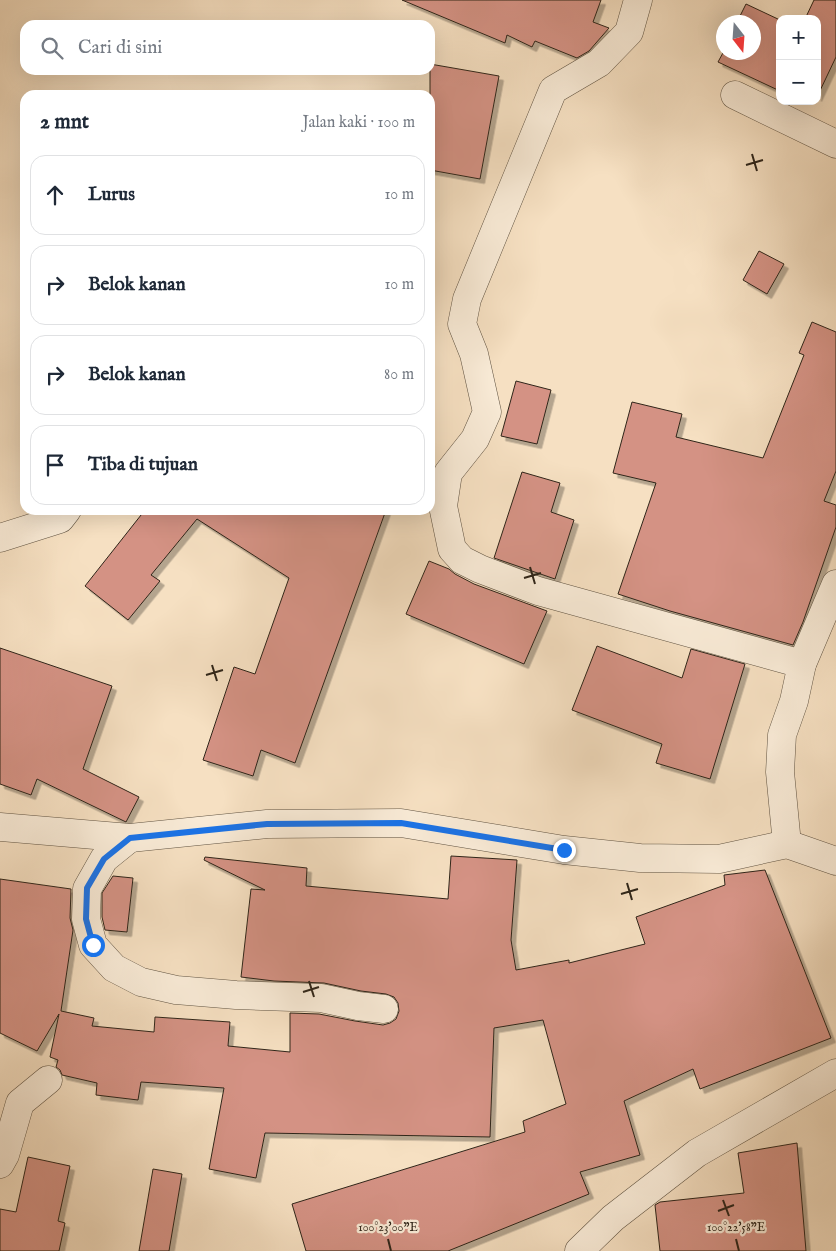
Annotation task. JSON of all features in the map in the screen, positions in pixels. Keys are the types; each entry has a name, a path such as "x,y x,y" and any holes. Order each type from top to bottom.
{"street":[{"path":"638,0 629,32 599,63 553,90 467,300 462,324 474,354 487,412 475,439 448,473 443,506 452,548 462,560 480,569 538,591 802,664"},
{"path":"735,95 836,144"},
{"path":"0,538 60,519 63,515"},
{"path":"787,844 780,772 782,734 794,701 802,664 836,584"},
{"path":"0,827 130,838 267,824 401,823 564,850 640,858 719,859 787,844 836,861"},
{"path":"130,838 104,859 87,888 86,919 93,945 114,968 141,982 176,990 236,995 321,998 358,1006 384,1009"},
{"path":"580,1251 613,1218 697,1153 836,1073"},
{"path":"0,1164 5,1154 20,1103 48,1080"}],"building":[{"path":"402,0 601,0 593,22 609,28 589,51 577,58 535,41 532,47 507,35 505,43"},
{"path":"814,0 836,0 836,57 821,89 821,15 807,15"},
{"path":"746,4 776,18 776,89 718,62 719,60 761,60 761,15 740,15"},
{"path":"435,65 499,76 480,179 435,171 435,90 430,90 430,75 435,75"},
{"path":"759,251 784,264 767,294 743,280"},
{"path":"812,322 836,332 836,471 824,501 836,505 836,527 803,622 793,645 670,611 618,594 656,483 613,473 632,402 682,414 676,437 763,458 804,355 799,353"},
{"path":"516,381 551,390 537,444 501,436"},
{"path":"522,472 560,483 551,512 574,520 555,579 494,558"},
{"path":"141,515 384,515 295,763 261,750 253,776 203,760 234,667 255,674 289,578 197,519 151,575 160,581 128,620 85,586"},
{"path":"429,561 449,569 474,584 547,611 524,664 406,614"},
{"path":"597,646 682,678 691,649 745,664 710,779 656,763 662,744 572,710"},
{"path":"0,648 112,686 83,769 139,797 126,822 37,779 31,795 0,784"},
{"path":"451,856 517,860 511,940 516,970 569,960 569,963 645,944 636,917 725,885 724,875 765,870 831,1038 700,1089 693,1069 624,1101 640,1155 580,1172 589,1194 448,1251 306,1251 292,1204 525,1132 523,1121 566,1104 543,1020 494,1028 490,1137 265,1133 256,1178 209,1169 224,1088 141,1082 138,1100 96,1095 97,1083 62,1075 56,1067 58,1060 50,1057 59,1014 37,1051 0,1033 0,879 71,889 70,918 73,930 61,1011 94,1018 92,1026 154,1032 155,1017 230,1022 228,1046 290,1052 290,1013 319,1014 383,1025 396,1019 399,1011 398,1003 394,997 386,994 324,983 274,981 241,977 251,889 265,890 204,860 205,857 307,868 306,886 448,899"},
{"path":"113,876 133,878 127,932 105,930 102,917 102,893"},
{"path":"797,1143 806,1251 660,1251 655,1205 660,1202 744,1193 738,1153"},
{"path":"28,1157 70,1166 58,1221 65,1223 59,1251 0,1251 0,1209 16,1212"},
{"path":"153,1169 182,1174 169,1251 139,1251"}],"route":[{"path":"93,945 86,919 87,888 104,859 130,838 267,824 401,823 564,850"}]}
